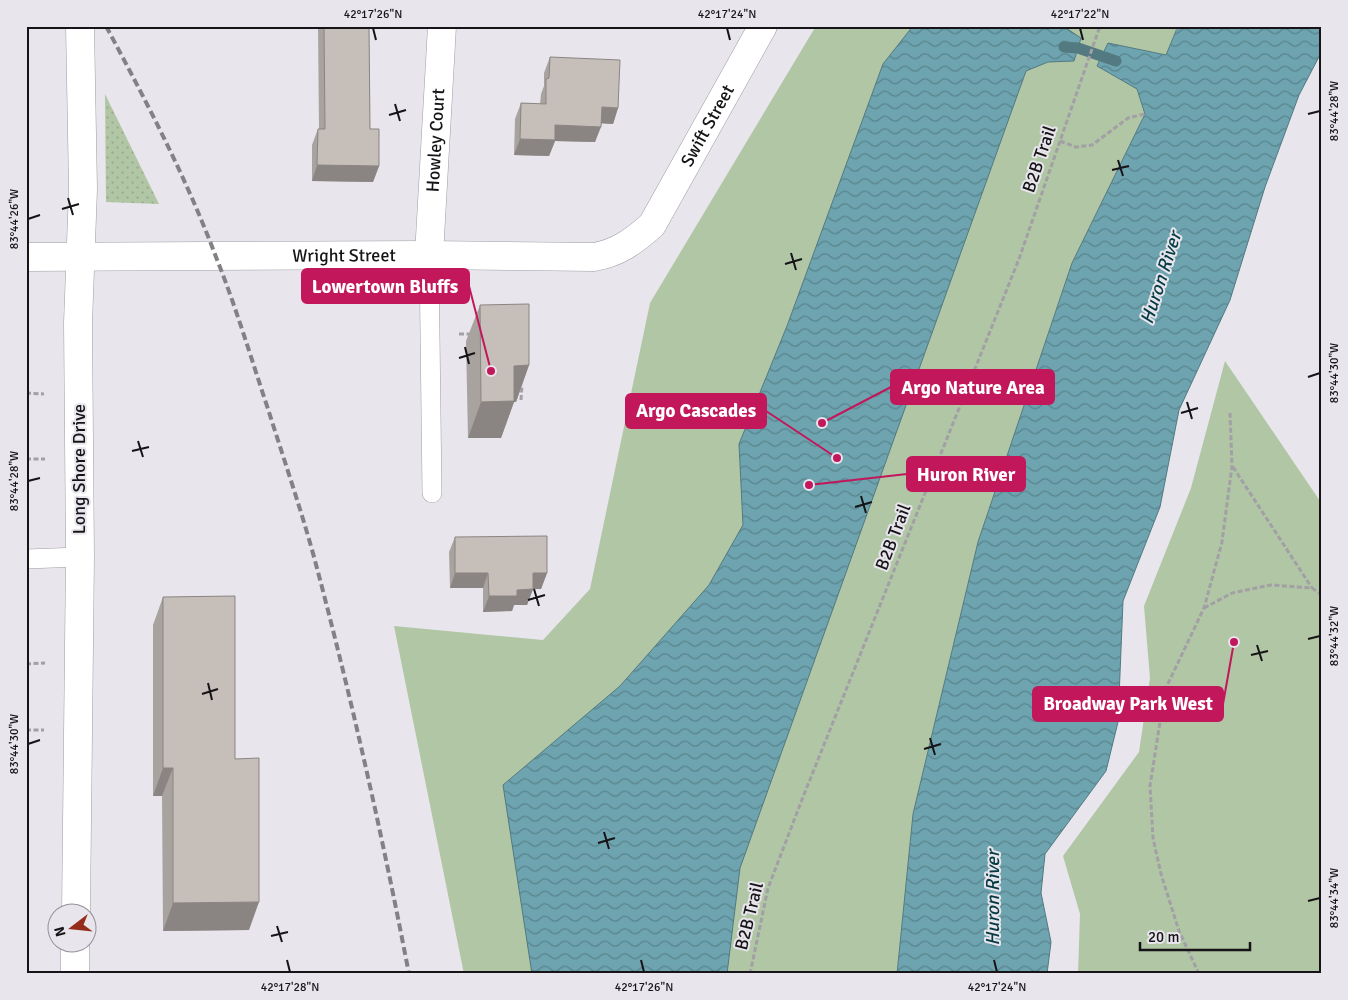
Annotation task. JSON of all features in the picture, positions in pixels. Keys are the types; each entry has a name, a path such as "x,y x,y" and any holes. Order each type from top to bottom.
{"street":[{"name":"Long Shore Drive","path":"76,902 80,557 78,323 83,189 80,26"},
{"name":"Howley Court","path":"429,255 442,26"},
{"name":"Swift Street","path":"652,225 763,26"},
{"name":"Wright Street","path":"26,257 429,255 594,257 606,255 623,248 652,225"},
{"path":"75,974 76,952"}],"lane":[{"path":"429,255 432,492"},
{"path":"26,559 80,557"}],"path":[{"name":"B2B Trail","path":"750,974 772,879 1019,259 1100,26"},
{"path":"1169,26 1177,29"},
{"path":"1060,142 1076,147 1092,144 1128,118 1145,114"},
{"path":"431,334 477,334"},
{"path":"522,381 522,400"},
{"path":"26,393 44,394"},
{"path":"1200,974 1179,931 1161,874 1153,838 1150,786 1165,690 1204,608 1222,542 1232,466 1230,413"},
{"path":"26,459 45,459"},
{"path":"1232,466 1312,588 1322,595"},
{"path":"1204,608 1232,593 1271,585 1312,588"},
{"path":"26,664 44,663"},
{"path":"26,730 44,730"}],"green space":[{"path":"816,26 1178,26 1166,55 1108,43 1097,66 1137,89 1145,114 1072,263 978,542 913,814 897,974 464,974 394,626 543,640 590,589 650,303"},
{"path":"105,94 159,204 106,202"},
{"path":"1225,361 1322,504 1322,974 1078,974 1080,914 1063,856 1139,752 1150,678 1144,606 1191,488"}],"water":[{"path":"913,26 1063,26 1081,38 1074,61 1048,62 1026,71 740,868 727,974 532,974 503,785 620,686 709,585 743,525 739,444 787,326 883,64"},
{"name":"Huron River","path":"1178,26 1322,26 1322,51 1299,95 1265,187 1230,300 1179,410 1160,507 1123,601 1118,722 1106,771 1045,854 1041,893 1051,942 1047,974 897,974 913,814 978,542 1072,263 1145,114 1137,89 1097,66 1108,43 1166,55"}],"building":[{"path":"324,26 369,26 370,129 379,129 379,166 317,165 318,129 325,129"},
{"path":"550,57 620,60 618,108 602,107 601,127 555,125 555,140 520,139 521,103 546,104 546,79 549,78"},
{"path":"529,304 529,365 514,366 514,401 481,402 480,305"},
{"path":"547,536 547,573 533,573 533,589 517,590 517,596 489,596 488,573 455,573 455,537"},
{"path":"235,596 235,759 259,758 259,902 173,903 173,768 163,768 163,597"}],"waterway":[{"path":"1064,47 1078,48 1116,61"}],"railway":[{"path":"106,26 165,140 204,227 237,314 288,470 313,552 343,672 389,873 409,974"}],"place":[{"name":"Lowertown Bluffs","path":"491,371"},
{"name":"Argo Nature Area","path":"822,423"},
{"name":"Argo Cascades","path":"837,458"},
{"name":"Huron River","path":"809,485"},
{"name":"Broadway Park West","path":"1234,642"}]}
